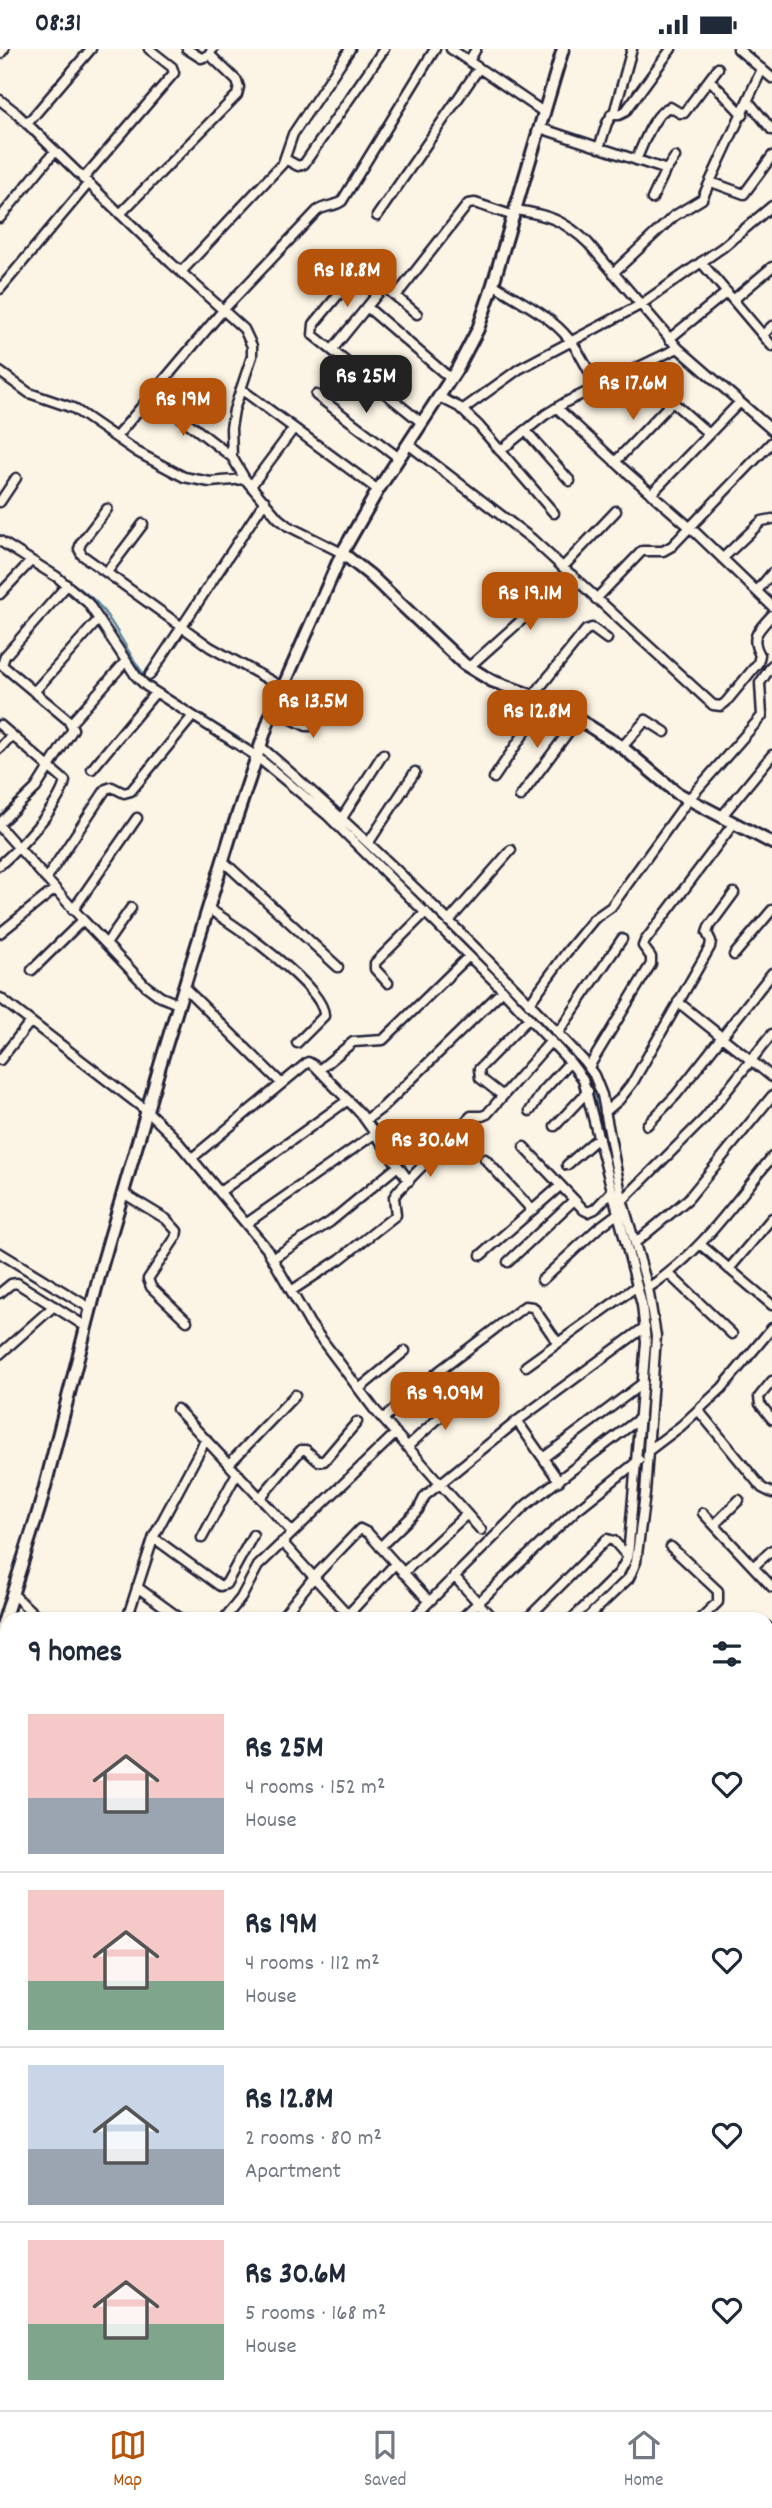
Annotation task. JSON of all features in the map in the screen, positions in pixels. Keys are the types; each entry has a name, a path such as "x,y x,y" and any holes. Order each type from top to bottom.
{"street":[{"path":"0,54 4,49"},
{"path":"27,124 91,49"},
{"path":"0,289 174,73 172,67 149,49"},
{"path":"120,214 237,95 237,81 211,52 201,58 187,49"},
{"path":"181,272 285,159 293,134 350,49"},
{"path":"285,159 298,166 304,164 384,49"},
{"path":"116,437 224,309 317,211 342,201 435,49"},
{"path":"452,49 545,113"},
{"path":"468,61 476,49"},
{"path":"8,1612 40,1506 85,1326 123,1193 178,1004 258,751 282,687 342,553 378,489 451,379 478,329 494,284 563,49"},
{"path":"599,148 632,49"},
{"path":"611,115 625,112 671,49"},
{"path":"738,49 772,78"},
{"path":"377,216 479,68"},
{"path":"636,160 649,130 664,109 670,107 684,113 718,68"},
{"path":"613,274 674,216 702,199 762,69"},
{"path":"710,79 743,114"},
{"path":"0,100 244,329 252,346 252,356 231,428 232,457"},
{"path":"749,101 772,130"},
{"path":"540,128 666,169"},
{"path":"0,218 55,151"},
{"path":"711,182 744,194 772,156"},
{"path":"652,199 666,169 675,157"},
{"path":"396,296 468,204 475,203 515,213 544,215 571,228 669,339 772,430"},
{"path":"462,410 519,369 640,305 701,262 772,206"},
{"path":"701,262 772,346"},
{"path":"669,339 772,267"},
{"path":"416,314 367,271 360,270 314,324 313,335 422,423"},
{"path":"494,284 552,322 572,341 597,387"},
{"path":"332,351 384,286"},
{"path":"367,307 451,379"},
{"path":"763,335 772,326"},
{"path":"500,451 557,408 678,348"},
{"path":"635,369 709,434"},
{"path":"0,372 29,393 73,408 153,461 193,480 248,483"},
{"path":"241,389 378,489"},
{"path":"152,395 232,457 248,483 288,526 342,553 370,575 469,667 492,681 533,696 578,719 622,747 688,800 772,843"},
{"path":"316,395 399,458"},
{"path":"439,397 462,410 554,513"},
{"path":"615,462 672,402"},
{"path":"651,494 740,402"},
{"path":"557,408 689,526 772,606"},
{"path":"248,483 293,428"},
{"path":"525,431 570,481"},
{"path":"596,599 639,552 646,549 667,550 772,442"},
{"path":"408,443 486,502 563,567 716,706 726,702 758,663 760,655 754,646 755,638 772,615"},
{"path":"0,502 16,478"},
{"path":"150,675 265,501"},
{"path":"107,509 81,543 79,549 82,555 233,662 282,687"},
{"path":"563,567 616,511"},
{"path":"723,558 762,521 772,519"},
{"path":"107,572 143,524"},
{"path":"0,541 67,585 88,603 136,676 155,693 192,717 258,751 369,842 558,1033 589,1067 598,1083 622,1201 649,1288 656,1336 634,1570 593,1612"},
{"path":"0,593 31,561"},
{"path":"757,591 772,573"},
{"path":"469,667 572,575"},
{"path":"67,585 3,661 4,668 71,723"},
{"path":"34,692 99,619"},
{"path":"533,696 586,630 592,628 607,639"},
{"path":"126,661 71,723 71,733 36,788 0,825 73,910 153,992 178,1004"},
{"path":"529,1003 594,919 611,907 688,800 762,716 761,683 772,665"},
{"path":"92,769 155,693"},
{"path":"273,711 310,726 327,693"},
{"path":"494,778 545,702"},
{"path":"46,879 107,789 112,787 124,793 131,792 192,717"},
{"path":"520,797 578,719"},
{"path":"622,747 646,720 664,732"},
{"path":"0,725 63,777 65,785 42,820 19,848 0,865"},
{"path":"0,748 12,735"},
{"path":"258,751 327,815 503,990 579,1072 587,1091 645,1327 640,1418 643,1457 628,1557 623,1569 579,1612"},
{"path":"342,818 383,754"},
{"path":"722,816 772,755"},
{"path":"369,842 415,772"},
{"path":"73,910 136,818"},
{"path":"589,1067 651,964 651,957 645,950 645,941 734,823"},
{"path":"449,921 510,850"},
{"path":"223,861 338,967"},
{"path":"0,933 55,889"},
{"path":"605,1112 633,1082 710,947 711,941 707,933 709,927 734,893"},
{"path":"106,944 131,908"},
{"path":"209,909 270,952 322,1006 324,1016 296,1043"},
{"path":"734,955 772,910"},
{"path":"388,983 375,969 376,963 426,912"},
{"path":"32,970 83,920"},
{"path":"558,1033 622,939"},
{"path":"319,1070 353,1042 383,1040 469,956"},
{"path":"647,1125 676,1095 772,973"},
{"path":"184,987 281,1083"},
{"path":"366,1121 503,990"},
{"path":"0,998 147,1111 192,1157 273,1258 310,1324 359,1389 481,1530"},
{"path":"678,1002 772,1077"},
{"path":"503,1096 480,1078 479,1069 529,1018"},
{"path":"0,1061 30,1022"},
{"path":"622,1201 705,1118 772,1034"},
{"path":"292,1291 340,1259 395,1216 395,1195 471,1116 485,1116 551,1041"},
{"path":"530,1111 543,1091 570,1062"},
{"path":"192,1157 304,1063 312,1063 376,1133 409,1181"},
{"path":"555,1126 587,1091"},
{"path":"635,1243 688,1199 772,1096"},
{"path":"221,1191 348,1100"},
{"path":"247,1223 376,1133"},
{"path":"567,1165 599,1136"},
{"path":"524,1147 584,1210 591,1212 611,1192"},
{"path":"649,1288 701,1245 772,1157"},
{"path":"485,1159 532,1210"},
{"path":"273,1258 330,1222 398,1166"},
{"path":"481,1255 560,1186"},
{"path":"123,1193 166,1219 177,1231 176,1237 148,1279 151,1287 187,1321"},
{"path":"508,1262 574,1200"},
{"path":"542,1280 617,1214"},
{"path":"729,1269 772,1218"},
{"path":"701,1245 771,1302"},
{"path":"0,1253 90,1308"},
{"path":"669,1274 732,1334"},
{"path":"0,1293 10,1284 17,1283 85,1326"},
{"path":"526,1366 637,1286"},
{"path":"0,1354 54,1306"},
{"path":"383,1419 438,1372 525,1306 533,1307 558,1343"},
{"path":"380,1547 418,1510 425,1496 517,1421 645,1327"},
{"path":"468,1612 574,1512 643,1457 722,1388 772,1328"},
{"path":"359,1389 405,1351"},
{"path":"772,1381 760,1398 760,1404 772,1419"},
{"path":"543,1458 643,1383"},
{"path":"229,1464 295,1395"},
{"path":"407,1447 463,1396"},
{"path":"177,1409 292,1532"},
{"path":"698,1410 761,1488 772,1493"},
{"path":"419,1612 526,1505 640,1418"},
{"path":"517,1421 559,1481"},
{"path":"260,1498 302,1450 306,1450 318,1461 324,1461 357,1422"},
{"path":"230,1612 241,1598 258,1566 396,1433"},
{"path":"129,1612 154,1538 206,1439"},
{"path":"202,1538 237,1473"},
{"path":"715,1524 739,1500"},
{"path":"703,1513 772,1587"},
{"path":"403,1573 467,1514"},
{"path":"286,1612 314,1577 360,1529 368,1533 429,1601"},
{"path":"154,1538 220,1586 226,1584 253,1535"},
{"path":"534,1612 607,1539 614,1541 628,1557"},
{"path":"282,1542 344,1612"},
{"path":"671,1547 718,1591 718,1602 707,1612"},
{"path":"754,1566 772,1550"},
{"path":"352,1612 395,1564"},
{"path":"454,1576 486,1612"},
{"path":"137,1587 171,1612"},
{"path":"13,1612 15,1594"},
{"path":"15,1594 32,1612"}],"waterway":[{"path":"0,535 27,553"},
{"path":"64,578 88,595 104,611 140,669 158,689"},
{"path":"199,715 239,738"},
{"path":"288,776 309,795"},
{"path":"358,840 400,879 457,939"},
{"path":"509,991 590,1079 606,1150"},
{"path":"628,1238 651,1332 632,1550"},
{"path":"622,1575 630,1560"}]}
